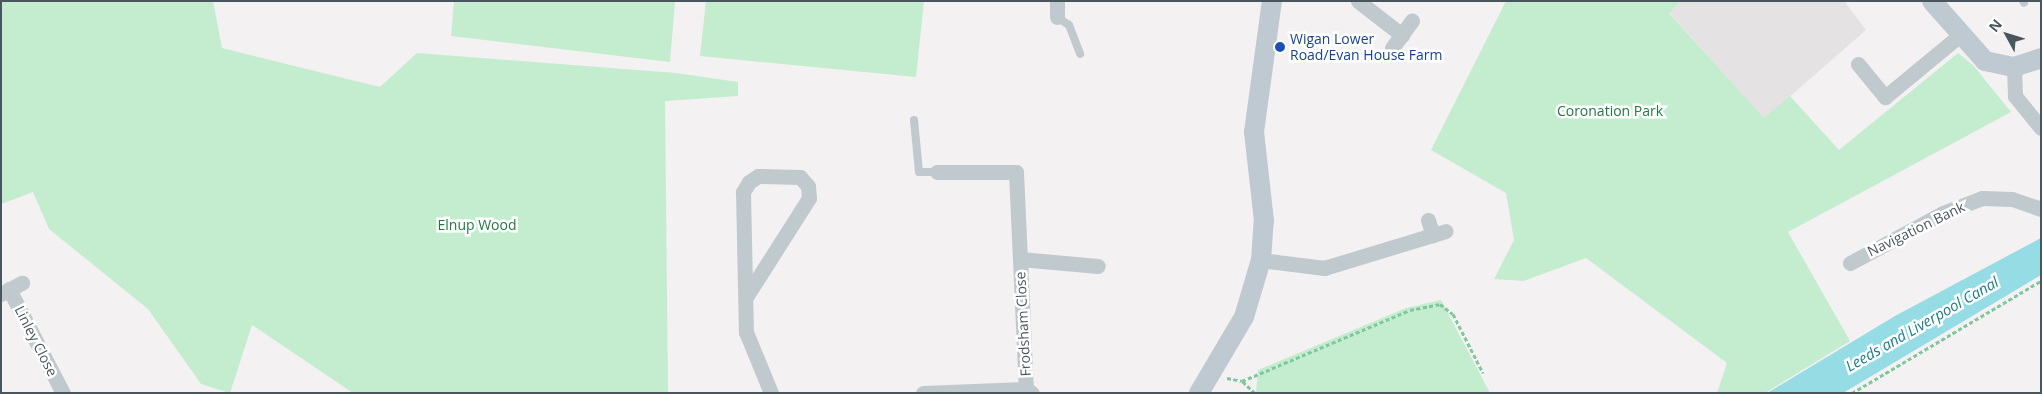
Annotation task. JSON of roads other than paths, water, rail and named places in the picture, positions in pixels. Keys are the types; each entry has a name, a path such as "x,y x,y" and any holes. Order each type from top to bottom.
{"main road":[{"path":"1199,393 1244,317 1262,260 1264,221 1254,132 1272,1"},
{"path":"1932,1 1960,35 1985,61 2014,67 2041,58"}],"street":[{"path":"1057,1 1057,17"},
{"path":"1362,3 1402,35"},
{"path":"1392,48 1412,20"},
{"path":"1858,64 1885,97 1960,35"},
{"path":"2014,67 2015,96 2041,128"},
{"name":"Frodsham Close","path":"937,172 1016,172 1029,391"},
{"path":"746,297 809,198 808,186 800,176 758,176 745,187 746,332 771,393"},
{"name":"Navigation Bank","path":"1850,263 1942,213 1982,198 2012,199 2041,209"},
{"path":"1262,260 1324,268 1439,233 1428,220"},
{"name":"Frodsham Close","path":"1020,259 1098,266"},
{"name":"Linley Close","path":"11,289 63,393"},
{"path":"923,393 1029,391"}],"lane":[{"path":"1057,17 1069,25 1080,54"},
{"path":"914,120 919,172 937,172"}],"water":[{"name":"Leeds and Liverpool Canal","path":"2041,238 2041,275 1843,393 1767,393 1895,316"}],"place":[{"name":"Wigan Lower Road/Evan House Farm","path":"1280,47"}],"park label":[{"name":"Coronation Park","path":"1610,111"},
{"name":"Elnup Wood","path":"477,225"}]}
